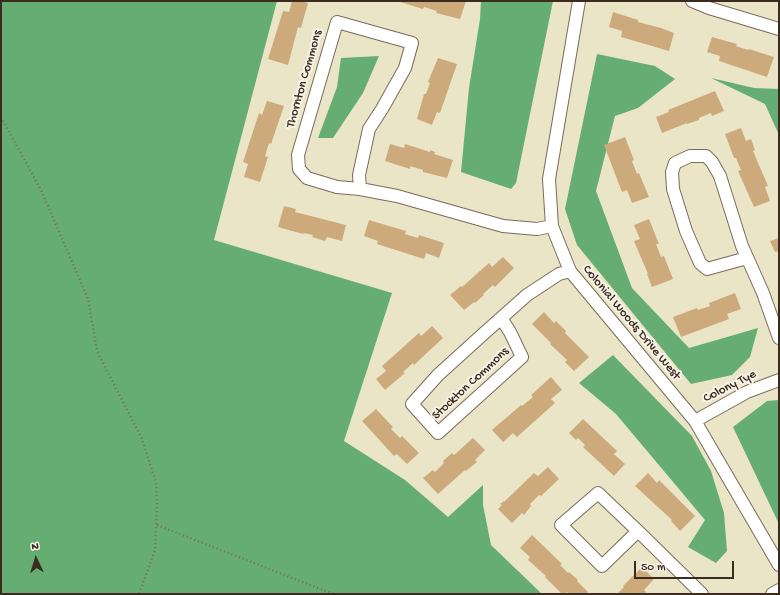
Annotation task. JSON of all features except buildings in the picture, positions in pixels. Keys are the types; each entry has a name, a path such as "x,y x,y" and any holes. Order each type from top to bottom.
{"street":[{"name":"Colonial Woods Drive West","path":"579,1 549,179 552,226 570,271 695,421 779,564"},
{"path":"692,1 709,8 779,29"},
{"name":"Thornton Commons","path":"360,189 359,175 369,129 405,68 412,43 337,22 298,155 299,169 307,178 337,187 360,189 397,196 503,226 536,228 552,226"},
{"path":"747,258 707,269 700,263 686,231 673,189 672,172 675,163 690,156 706,156 712,162 720,176 747,258 763,293 779,338"},
{"name":"Stockton Commons","path":"501,318 510,332 522,357 438,433 412,404 438,375 501,318 534,291 559,274 570,271"},
{"name":"Colony Tye","path":"695,421 747,392 779,380"},
{"path":"638,531 602,566 561,526 598,493 638,531 702,594"},
{"path":"772,594 779,590"}],"path":[{"path":"1,117 42,192 88,299 97,351 141,437 156,482 157,507 155,550 139,594"},
{"path":"156,525 333,594"}],"green space":[{"path":"1,1 277,1 214,240 392,293 344,441 405,480 448,517 483,485 483,505 491,545 542,594 1,594"},
{"path":"481,1 553,1 516,183 511,189 461,172 469,88 480,19"},
{"path":"597,54 655,66 675,79 638,108 615,116 596,191 632,288 689,348 758,328 750,357 732,375 691,384 577,245 565,209"},
{"path":"379,56 363,93 333,138 318,138 337,87 341,58"},
{"path":"711,78 754,88 779,89 779,135 765,104"},
{"path":"613,355 692,436 711,471 724,513 727,551 716,563 688,547 705,520 616,414 579,383"},
{"path":"779,400 779,524 733,427 767,401"}]}
